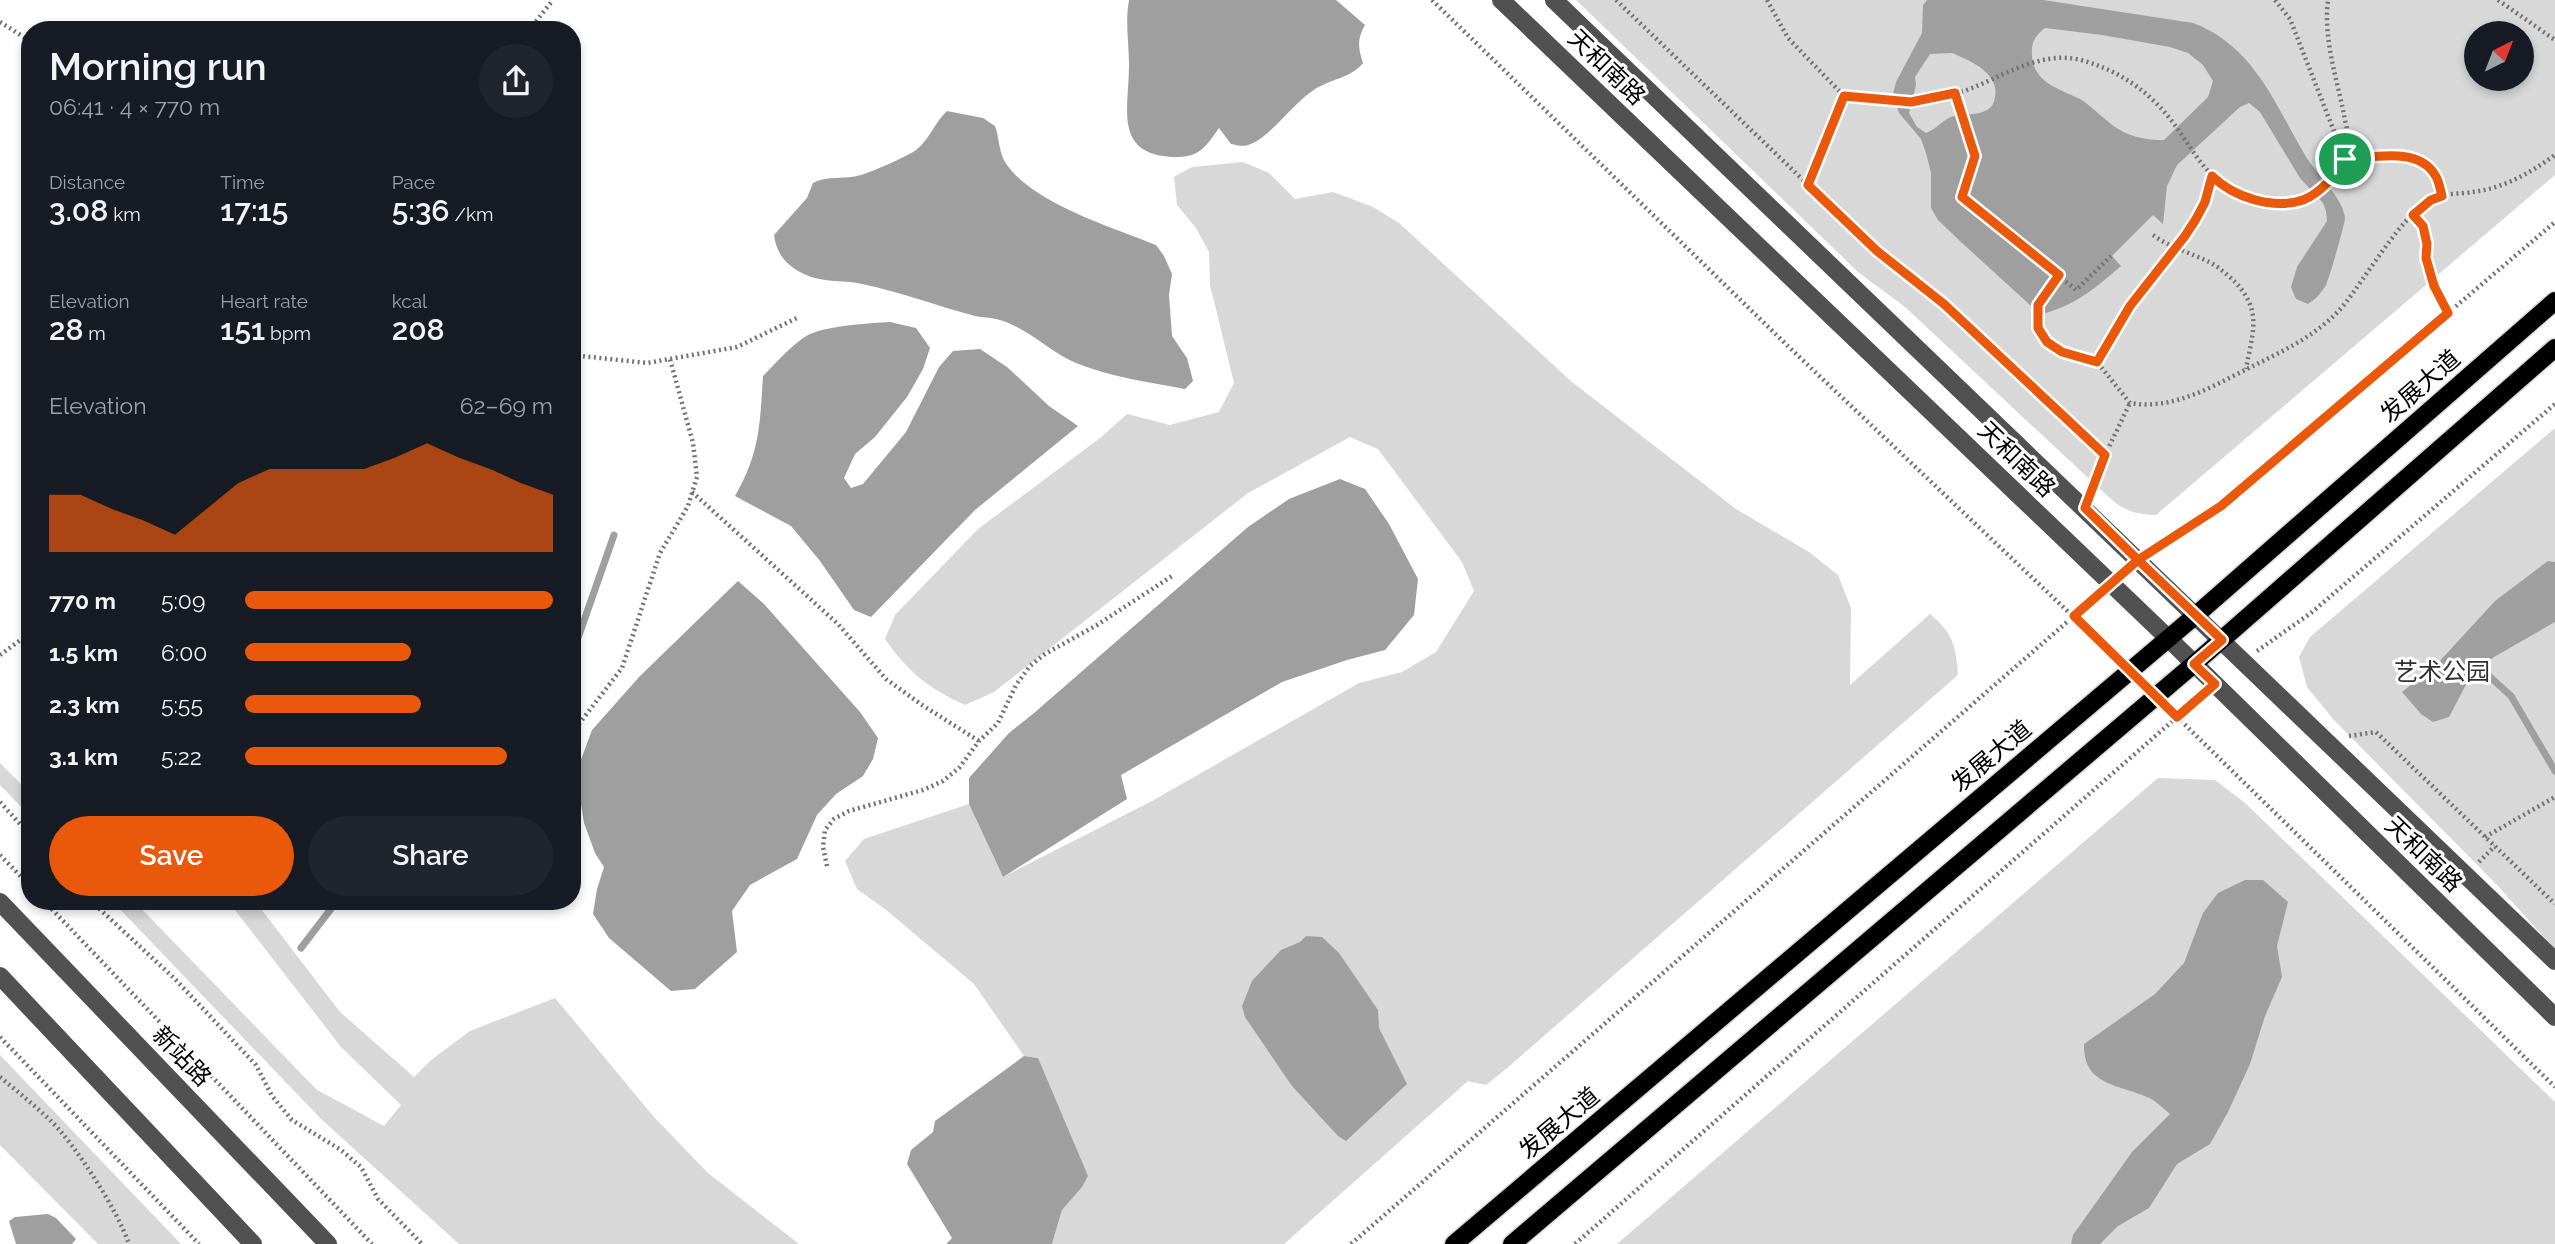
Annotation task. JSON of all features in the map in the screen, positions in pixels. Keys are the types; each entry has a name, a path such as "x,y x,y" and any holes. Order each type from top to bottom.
{"main road":[{"name":"发展大道","path":"1454,1244 2196,615 2555,301"},
{"path":"1512,1244 2156,697 2555,348"}],"street":[{"name":"天和南路","path":"1501,0 2168,638 2555,1017"},
{"name":"天和南路","path":"1554,0 2555,961"},
{"name":"新站路","path":"0,902 328,1244"},
{"path":"0,976 253,1244"}],"path":[{"path":"536,21 553,0"},
{"path":"1432,0 1792,350 2129,671"},
{"path":"1616,0 1877,251 1954,312 2105,455"},
{"path":"1767,0 1788,38 1844,96 1911,102 1955,93 2031,62 2077,59 2097,65 2127,78 2156,103 2212,176 2224,187 2248,198 2280,203 2304,200 2340,169 2349,152 2330,42 2328,0"},
{"path":"2275,0 2290,19 2345,159"},
{"path":"2498,0 2555,40"},
{"path":"0,22 21,35"},
{"path":"1955,93 1975,156 1962,197 2076,290 2112,256"},
{"path":"1808,185 1844,96"},
{"path":"2059,275 2038,305 2038,328 2047,342 2062,352 2097,362 2130,403 2145,406 2201,393 2287,350 2315,332 2340,309 2413,215 2431,200 2495,188 2555,155"},
{"path":"2345,159 2407,156 2424,163 2435,174 2442,196"},
{"path":"2097,362 2130,306 2176,248 2205,202 2212,176"},
{"path":"2413,215 2423,226 2427,244 2426,258 2434,286 2448,313"},
{"path":"2138,560 2221,506 2555,222"},
{"path":"2153,235 2213,264 2230,277 2252,303 2255,319 2246,370"},
{"path":"581,356 647,363 670,359 737,347 797,318"},
{"path":"581,721 622,668 660,553 688,506 697,477 693,443 670,359"},
{"path":"2085,508 2105,455 2130,403"},
{"path":"2243,660 2311,613 2555,404"},
{"path":"692,492 838,624 886,679 979,741"},
{"path":"827,866 823,847 825,830 834,819 849,811 943,781 959,768 979,741 998,723 1016,685 1030,666 1045,654 1097,625 1172,576"},
{"path":"1351,1244 2111,584"},
{"path":"0,655 21,640"},
{"path":"1575,1244 2215,684"},
{"path":"2156,697 2555,1087"},
{"path":"2325,740 2376,732 2555,904"},
{"path":"2485,837 2553,798"},
{"path":"0,802 21,825"},
{"path":"0,855 21,877"},
{"path":"53,910 372,1244"},
{"path":"101,910 176,979 256,1065 272,1096 292,1120 341,1150 361,1167 378,1199 422,1244"},
{"path":"0,1037 199,1244"},
{"path":"0,1077 52,1121 89,1170 124,1230 129,1244"}],"green space":[{"path":"1576,0 2555,0 2555,175 2156,515 2125,509 2114,501 1905,307 1858,272"},
{"path":"1243,162 1269,173 1295,199 1333,192 1373,207 1399,223 1572,382 1736,509 1809,552 1838,575 1851,608 1850,685 1930,614 1944,627 1952,641 1958,675 1506,1069 1486,1085 1468,1081 1284,1244 1052,1244 1062,1210 1038,1058 1024,1056 974,984 885,909 857,889 845,861 864,839 969,804 1003,877 1152,801 1359,683 1402,672 1436,652 1474,591 1462,562 1378,449 1350,437 1248,493 994,692 965,705 920,678 885,639 895,615 978,529 1100,438 1127,414 1170,425 1219,412 1234,383 1210,285 1209,252 1196,228 1177,205 1174,177 1192,167"},
{"name":"艺术公园","path":"2555,428 2555,949 2496,884 2334,720 2307,687 2299,657 2310,637"},
{"path":"0,763 21,784 21,807 0,785"},
{"path":"2158,778 2215,780 2245,803 2555,1102 2555,1244 1617,1244"},
{"path":"121,910 143,910 317,1090 384,1126 401,1105 341,1047 235,910 262,910 340,1012 414,1077 431,1060 470,1031 555,998 654,1117 708,1173 799,1244 459,1244 321,1119"},
{"path":"0,1055 181,1244 98,1244 0,1145"}],"shaded area":[{"path":"1129,0 1336,0 1365,25 1359,44 1363,63 1353,72 1315,89 1265,135 1248,145 1231,144 1219,128 1195,154 1172,157 1153,154 1140,147 1132,138 1128,126"},
{"path":"1927,0 2043,0 2193,23 2214,33 2232,46 2260,78 2305,155 2343,210 2345,218 2342,230 2328,281 2322,291 2308,304 2296,299 2291,287 2297,267 2327,221 2323,203 2300,178 2260,112 2249,103 2240,107 2177,165 2167,186 2163,224 2153,215 2112,256 2121,266 2068,305 2046,313 2030,305 1938,220 1931,208 1931,173 1926,153 1921,139 1899,113 1893,94 1896,82 1922,33 1923,5","holes":["2045,28 2102,35 2170,47 2188,53 2203,65 2213,81 2208,97 2164,140 2140,138 2125,133 2083,101 2048,83 2037,72 2033,64 2032,46","1952,53 1988,74 1995,89 1994,101 1990,108 1983,112 1950,117 1926,133 1917,127 1909,113 1916,85 1915,77 1930,54"]},
{"path":"947,111 983,118 995,126 1005,162 1017,177 1033,190 1096,222 1156,245 1172,274 1169,295 1172,336 1187,358 1193,381 1185,389 1089,368 1066,358 1007,322 975,316 876,287 808,276 786,261 779,252 774,235 807,198 813,183 861,175 906,156 921,146"},
{"path":"890,322 916,328 930,348 923,369 907,397 875,437 855,454 844,478 851,488 863,484 906,432 939,367 953,351 980,349 1007,367 1049,406 1078,426 975,510 871,617 854,610 820,561 791,526 735,496 754,452 763,376 808,335 836,327"},
{"path":"1340,479 1365,489 1389,524 1418,579 1414,615 1385,650 1282,682 1121,775 1127,799 1003,877 969,804 969,778 1009,733 1248,527 1289,499"},
{"path":"2548,561 2555,562 2555,622 2494,657 2469,679 2449,717 2433,722 2421,714 2402,692 2437,664 2495,601"},
{"path":"738,581 764,604 860,712 878,738 873,759 863,776 836,794 817,815 797,859 750,885 732,911 737,952 695,989 671,991 609,938 593,914 604,867 595,853 584,823 581,804 581,760 592,730 640,676"},
{"path":"2245,880 2263,880 2288,902 2277,946 2282,977 2265,1016 2250,1064 2228,1112 2210,1144 2177,1164 2149,1208 2118,1226 2100,1244 2071,1244 2073,1235 2132,1152 2170,1114 2150,1098 2104,1081 2096,1075 2085,1058 2084,1044 2155,994 2184,963 2203,913 2218,893"},
{"path":"1306,936 1322,937 1339,953 1378,1010 1379,1028 1407,1084 1346,1141 1338,1136 1292,1086 1245,1017 1242,1006 1252,981 1281,950 1300,942"},
{"path":"1024,1056 1038,1058 1088,1176 1062,1210 1052,1244 946,1244 952,1238 907,1164 911,1150 933,1132 935,1121"},
{"path":"48,1214 56,1218 76,1239 72,1244 16,1244 9,1221 15,1217"}],"waterway":[{"path":"581,629 614,535"},
{"path":"2489,676 2511,696 2555,771"},
{"path":"301,948 330,910"}],"route":[{"path":"2345,159 2340,169 2304,200 2280,203 2248,198 2224,187 2212,176 2205,202 2196,219 2130,306 2097,362 2062,352 2047,342 2038,328 2038,305 2059,275 1962,197 1975,156 1955,93 1911,102 1844,96 1808,185 1877,251 1973,330 2105,455 2085,508 2138,560 2074,616 2177,717 2215,684 2194,664 2222,640 2138,560 2221,506 2448,313 2434,286 2426,258 2427,244 2423,226 2413,215 2431,200 2442,196 2435,174 2424,163 2407,156 2345,159"}]}
